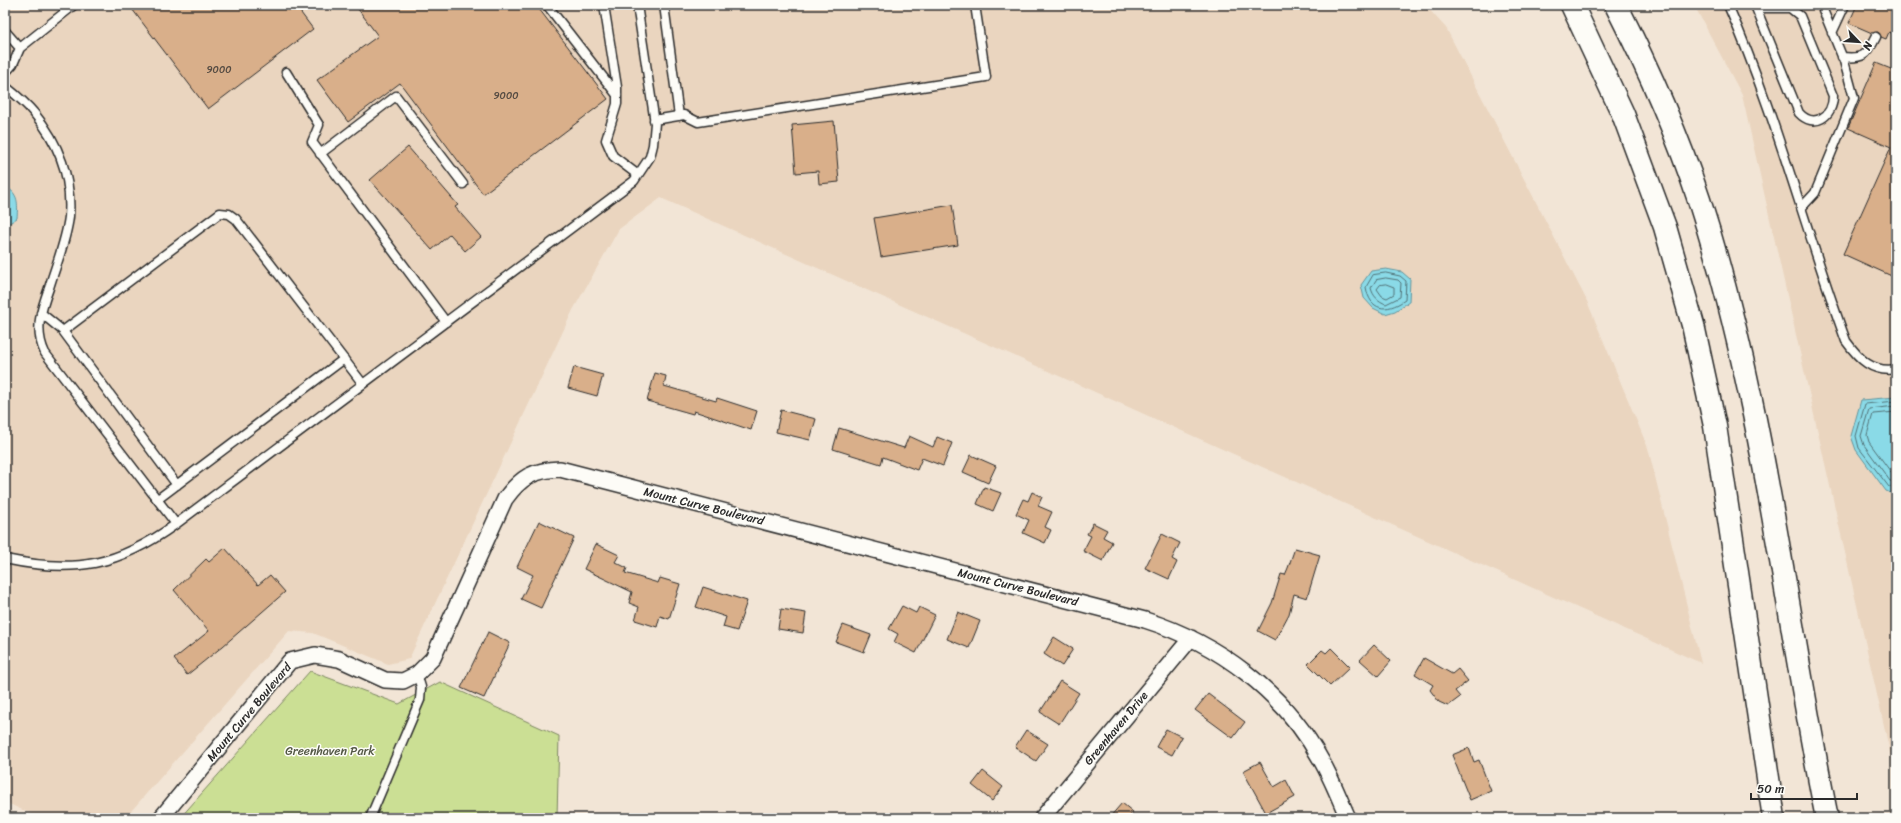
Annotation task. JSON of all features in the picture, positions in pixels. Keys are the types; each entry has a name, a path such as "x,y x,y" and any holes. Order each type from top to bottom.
{"highway":[{"path":"1572,5 1623,114 1665,227 1693,325 1715,426 1774,818"},
{"path":"1616,5 1647,67 1699,199 1720,272 1749,389 1827,818"}],"street":[{"name":"Mount Curve Boulevard","path":"161,818 290,661 315,655 339,659 385,680 403,681 417,674 433,658 505,499 515,486 528,475 549,469 560,469 1168,627 1191,638 1237,666 1266,690 1293,718 1321,759 1348,818"},
{"name":"Greenhaven Drive","path":"1042,818 1191,638"}],"lane":[{"path":"5,72 13,64 20,48 74,5"},
{"path":"547,5 617,94"},
{"path":"604,5 617,87 616,104 606,140 613,156 638,174"},
{"path":"5,559 49,567 100,562 142,547 176,524 622,191 638,174 650,157 653,145 654,120 637,5"},
{"path":"664,5 679,116"},
{"path":"654,120 684,115 698,122 986,76 975,5"},
{"path":"1728,5 1742,36 1781,144 1846,341 1856,355 1868,365 1889,370 1896,369"},
{"path":"1802,207 1816,193 1854,98 1842,56 1821,5"},
{"path":"1832,33 1845,5"},
{"path":"1756,6 1790,8 1800,16 1833,96 1831,110 1826,115 1812,121 1805,120 1799,113 1756,6"},
{"path":"5,30 20,48"},
{"path":"1842,56 1859,58 1865,55 1876,37"},
{"path":"286,72 319,125 312,142 446,322"},
{"path":"5,86 34,112 48,132 59,152 66,173 69,190 69,218 64,242 41,313 38,328 40,342 45,353 176,524"},
{"path":"320,154 396,96 463,184"},
{"path":"63,331 220,213 229,214 236,219 363,384"},
{"path":"41,313 63,331 177,485"},
{"path":"158,499 344,359"},
{"path":"370,818 420,700 421,687 417,674"}],"shaded area":[{"path":"5,5 1425,5 1446,28 1586,299 1648,448 1701,663 661,198 619,229 573,310 409,659 388,664 313,633 289,631 125,818 40,818 5,802"},
{"path":"1694,5 1896,5 1896,779 1742,95"}],"green space":[{"name":"Greenhaven Park","path":"310,671 399,704 440,682 559,736 557,818 180,818"}],"water":[{"path":"5,186 13,192 17,199 18,208 17,218 5,226"},
{"path":"1386,269 1402,272 1410,279 1409,302 1395,311 1385,314 1373,308 1364,298 1361,285 1371,271"},
{"path":"1896,397 1896,488 1893,494 1886,491 1856,450 1851,436 1861,400"}],"building":[{"path":"129,5 295,5 313,29 208,109"},
{"path":"355,5 536,5 608,99 483,194 400,83 348,122 317,80 378,36"},
{"path":"1857,5 1896,5 1896,35 1889,32 1886,39 1881,37 1878,32 1872,33 1849,23"},
{"path":"1876,63 1896,71 1896,278 1843,254 1891,147 1848,128"},
{"path":"834,121 839,182 819,184 818,171 796,173 792,125"},
{"path":"408,147 458,205 455,207 481,237 465,251 450,234 432,250 370,180"},
{"path":"952,205 958,245 881,257 874,218"},
{"path":"574,367 603,375 597,396 568,388"},
{"path":"655,373 666,376 664,386 716,401 717,398 757,411 751,430 694,411 693,414 647,401"},
{"path":"781,410 816,419 810,440 776,432"},
{"path":"839,428 904,448 909,436 933,447 937,437 952,443 943,466 922,458 917,470 883,457 881,464 833,449"},
{"path":"971,455 996,466 988,483 963,472"},
{"path":"984,487 1001,493 993,511 977,504"},
{"path":"1032,492 1042,497 1038,506 1052,512 1045,527 1051,530 1045,543 1023,533 1029,520 1016,514 1023,499 1028,501"},
{"path":"539,521 574,538 541,608 521,599 533,575 517,567"},
{"path":"1093,523 1107,530 1103,537 1112,542 1103,561 1083,551 1091,536 1087,534"},
{"path":"1162,534 1180,543 1172,559 1177,562 1169,579 1145,568"},
{"path":"596,544 619,555 615,562 627,568 625,573 658,583 660,578 680,584 669,619 660,616 657,627 635,620 639,607 629,603 632,592 584,569"},
{"path":"225,548 258,585 270,575 285,592 187,675 174,659 209,631 174,590 206,559 209,562"},
{"path":"1295,548 1320,555 1307,598 1294,594 1289,614 1275,640 1258,631 1272,603 1281,574 1285,575"},
{"path":"703,587 747,601 737,631 723,627 726,617 696,607"},
{"path":"902,606 916,613 919,607 935,615 916,653 894,642 898,634 889,629"},
{"path":"781,609 806,613 803,633 778,629"},
{"path":"958,612 980,621 969,648 947,639"},
{"path":"843,625 871,635 864,652 836,642"},
{"path":"488,632 510,643 484,698 461,688"},
{"path":"1054,637 1073,649 1062,666 1044,654"},
{"path":"1374,645 1391,661 1378,676 1360,660"},
{"path":"1331,648 1350,667 1330,686 1308,664 1322,650 1326,653"},
{"path":"1424,658 1452,674 1458,669 1468,681 1455,691 1460,697 1448,706 1439,702 1430,690 1433,685 1415,674"},
{"path":"1060,681 1079,693 1059,724 1040,712"},
{"path":"1208,694 1245,722 1233,738 1195,710"},
{"path":"1166,729 1182,737 1172,755 1156,747"},
{"path":"1026,730 1048,744 1036,761 1015,747"},
{"path":"1469,748 1474,762 1479,760 1491,791 1470,800 1452,755"},
{"path":"1260,762 1274,787 1286,780 1295,797 1266,813 1243,771"},
{"path":"983,771 1003,787 992,801 972,785"},
{"path":"1122,803 1133,812 1128,818 1109,818"}]}
